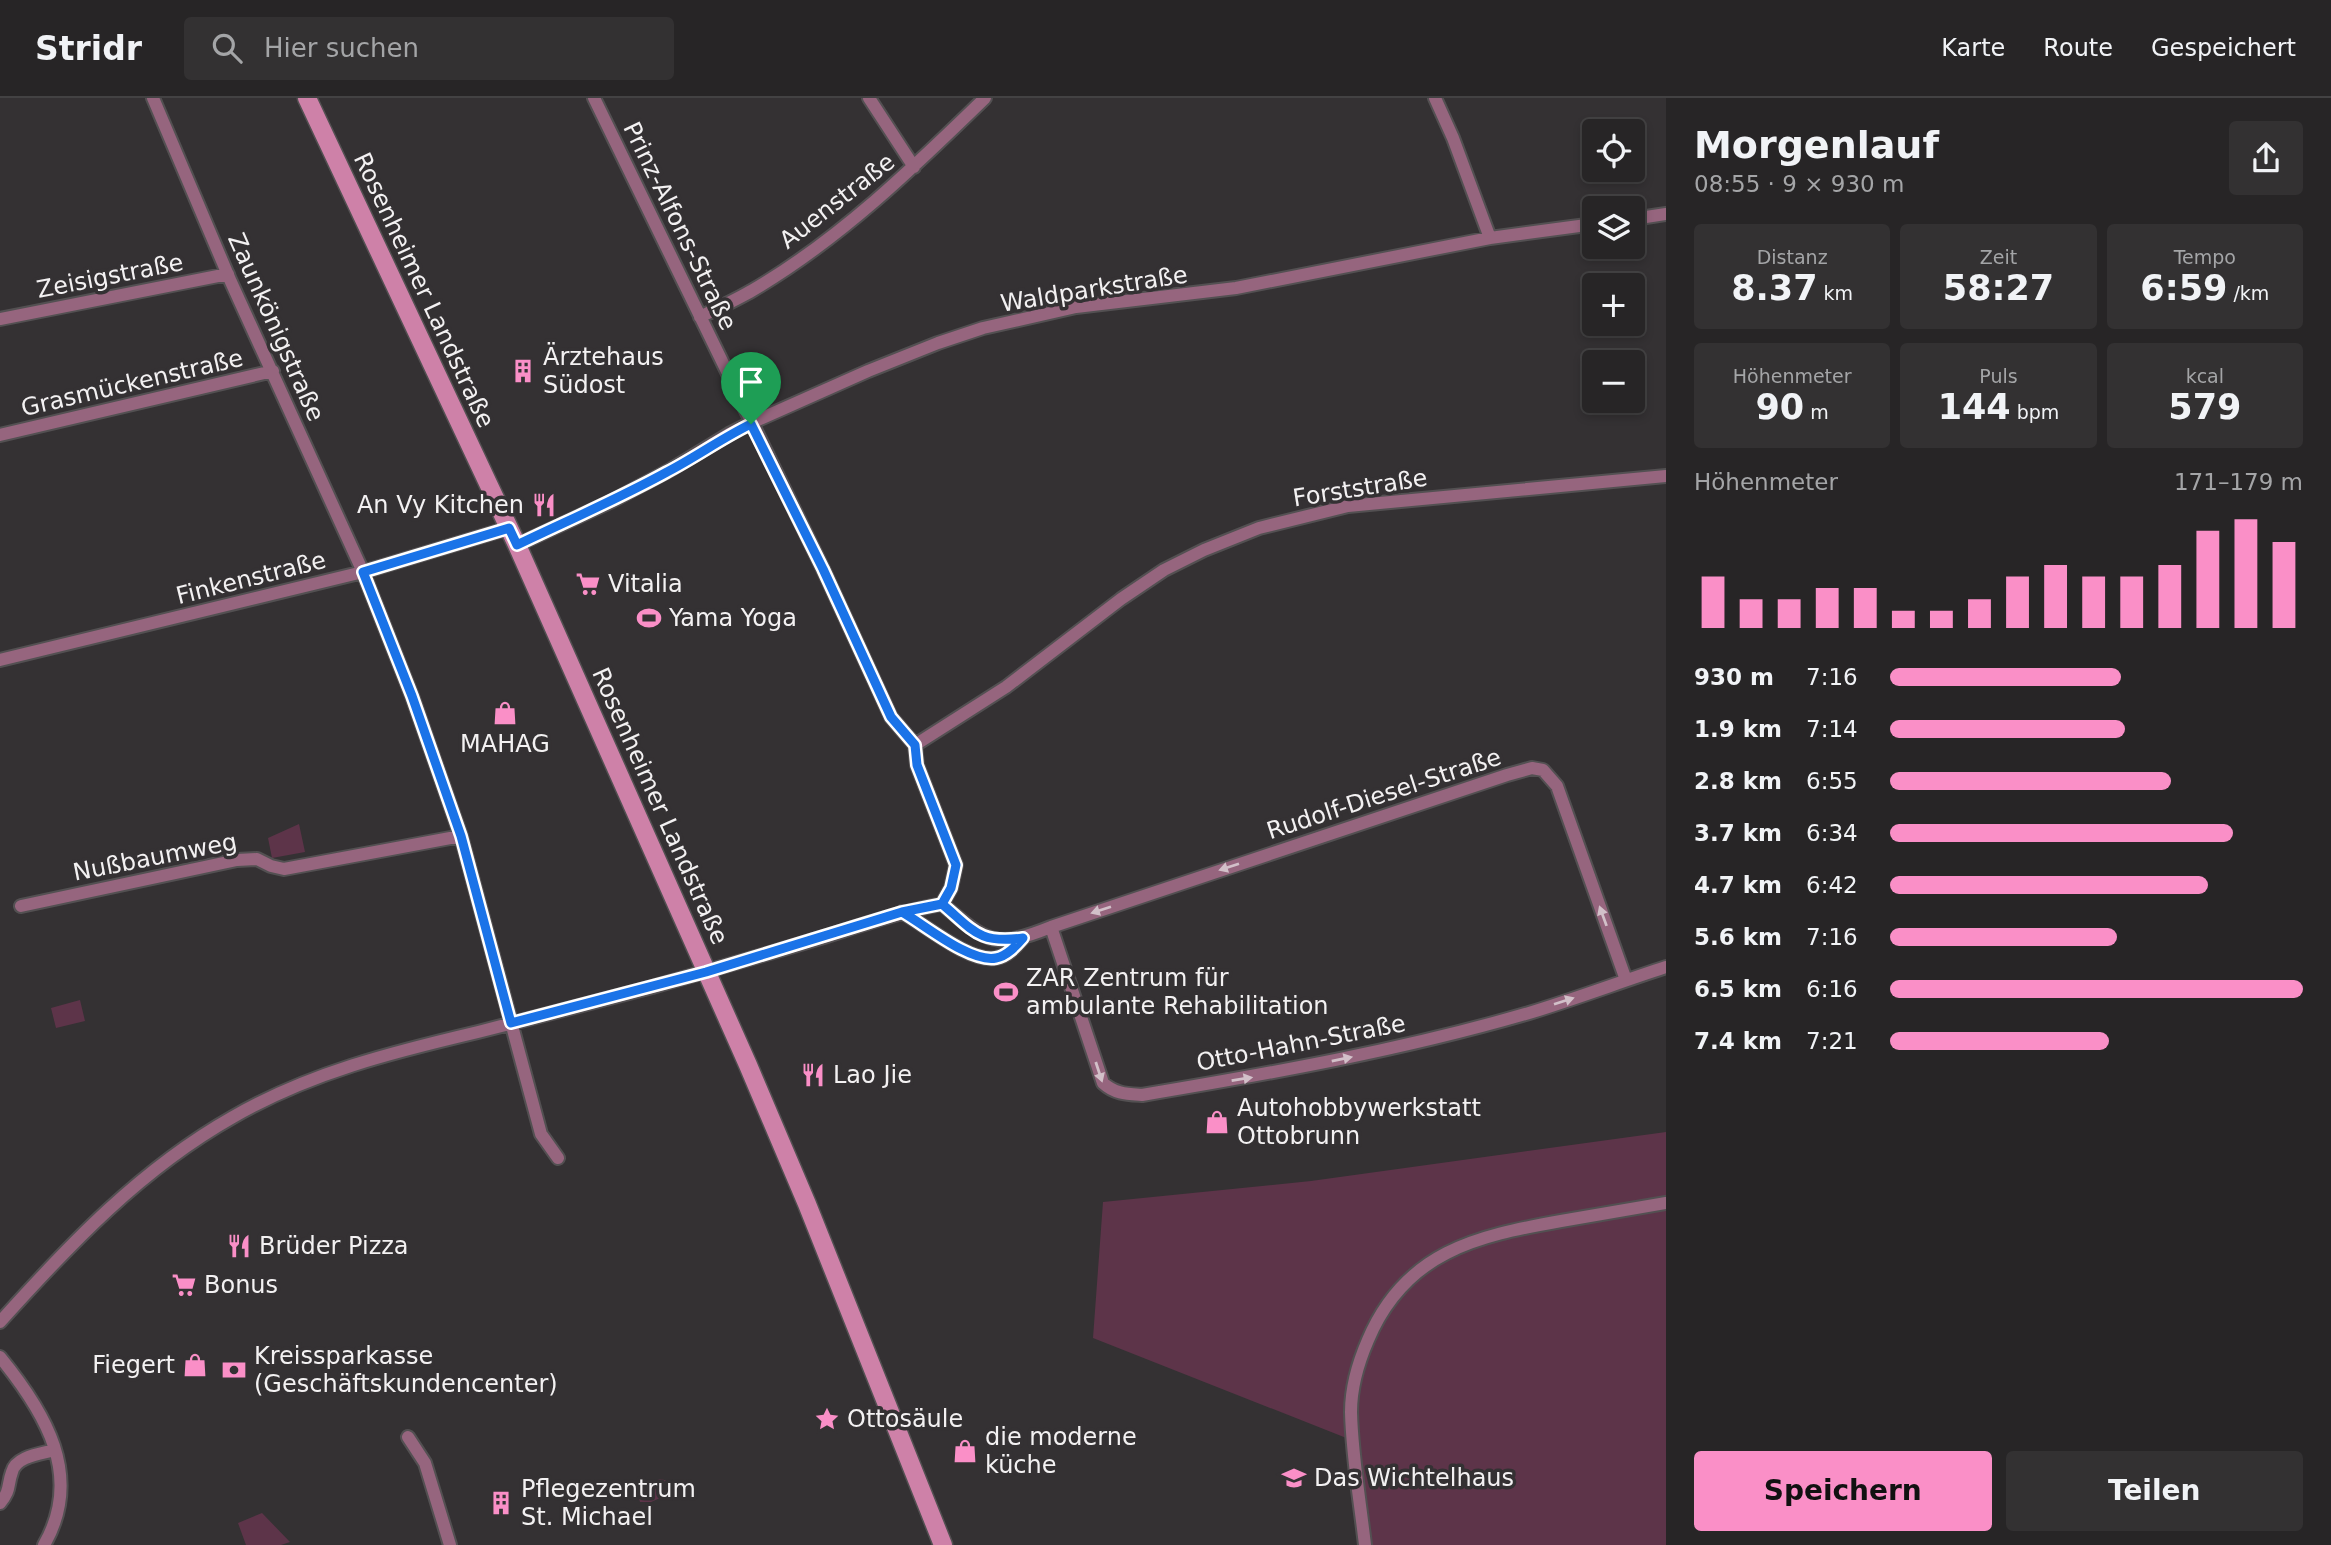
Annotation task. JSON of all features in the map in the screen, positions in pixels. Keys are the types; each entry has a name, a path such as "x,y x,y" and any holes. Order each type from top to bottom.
{"main road":[{"name":"Rosenheimer Landstraße","path":"307,98 517,545 706,972 807,1204 943,1545"}],"street":[{"name":"Zaunkönigstraße","path":"153,98 228,274 363,572 412,696 461,836 541,1134 558,1158"},
{"name":"Prinz-Alfons-Straße","path":"594,98 823,569 891,717 915,745 917,765 956,865 951,888 942,904"},
{"path":"869,98 914,167"},
{"name":"Auenstraße","path":"700,317 752,290 803,258 837,232 914,167 985,98"},
{"path":"1435,98 1453,138 1490,238"},
{"path":"1645,217 1666,214"},
{"name":"Waldparkstraße","path":"517,545 612,501 751,424 909,354 962,334 1076,307 1236,288 1490,238 1582,226"},
{"name":"Zeisigstraße","path":"0,319 228,274"},
{"name":"Grasmückenstraße","path":"0,435 273,371"},
{"name":"Forststraße","path":"915,745 1006,687 1121,599 1164,570 1204,550 1259,528 1348,506 1666,475"},
{"name":"Finkenstraße","path":"0,660 363,572 509,528"},
{"name":"Rudolf-Diesel-Straße","path":"942,904 976,933 991,940 1023,938 1532,768 1544,769 1557,786 1626,980"},
{"name":"Nußbaumweg","path":"21,905 237,860 257,859 284,869 461,836"},
{"path":"0,1322 56,1259 117,1200 164,1162 234,1116 296,1086 386,1054 706,972 902,912 942,904"},
{"name":"Rudolf-Diesel-Straße","path":"902,912 965,952 983,958 996,958 1006,954 1023,938"},
{"name":"Otto-Hahn-Straße","path":"1051,927 1103,1083 1111,1090 1123,1094 1142,1095 1275,1073 1370,1053 1529,1013 1666,967"},
{"path":"1364,1545 1352,1420 1353,1388 1359,1362 1373,1327 1396,1292 1433,1260 1477,1239 1504,1231 1666,1203"},
{"path":"0,1357 46,1424 61,1473 61,1496 56,1520 44,1545"},
{"path":"408,1437 425,1462 450,1545"},
{"path":"0,1503 9,1492 12,1469 20,1461 55,1450"}],"shaded area":[{"path":"299,824 305,852 272,858 268,838"},
{"path":"80,1000 85,1021 56,1028 51,1008"},
{"path":"1666,1132 1666,1545 1369,1545 1359,1443 1093,1338 1103,1202 1311,1181"},
{"path":"660,1479 669,1481 667,1495 651,1502 640,1502 636,1487"},
{"path":"262,1513 290,1542 281,1545 246,1545 238,1523"}],"place":[{"name":"Ärztehaus Südost","path":"523,371"},
{"name":"An Vy Kitchen","path":"544,505"},
{"name":"Vitalia","path":"588,584"},
{"name":"Yama Yoga","path":"649,618"},
{"name":"MAHAG","path":"505,713"},
{"name":"ZAR Zentrum für ambulante Rehabilitation","path":"1006,992"},
{"name":"Lao Jie","path":"813,1075"},
{"name":"Autohobbywerkstatt Ottobrunn","path":"1217,1122"},
{"name":"Brüder Pizza","path":"239,1246"},
{"name":"Bonus","path":"184,1285"},
{"name":"Fiegert","path":"195,1365"},
{"name":"Kreissparkasse (Geschäftskundencenter)","path":"234,1370"},
{"name":"Ottosäule","path":"827,1419"},
{"name":"die moderne küche","path":"965,1451"},
{"name":"Das Wichtelhaus","path":"1294,1478"},
{"name":"Pflegezentrum St. Michael","path":"501,1503"}],"route":[{"path":"751,424 612,501 517,545 509,528 363,572 412,696 461,836 511,1023 706,972 902,912 942,904 976,933 991,940 1023,938 1006,954 996,958 983,958 965,952 902,912 942,904 951,888 956,865 917,765 915,745 891,717 823,569 751,424"}]}
